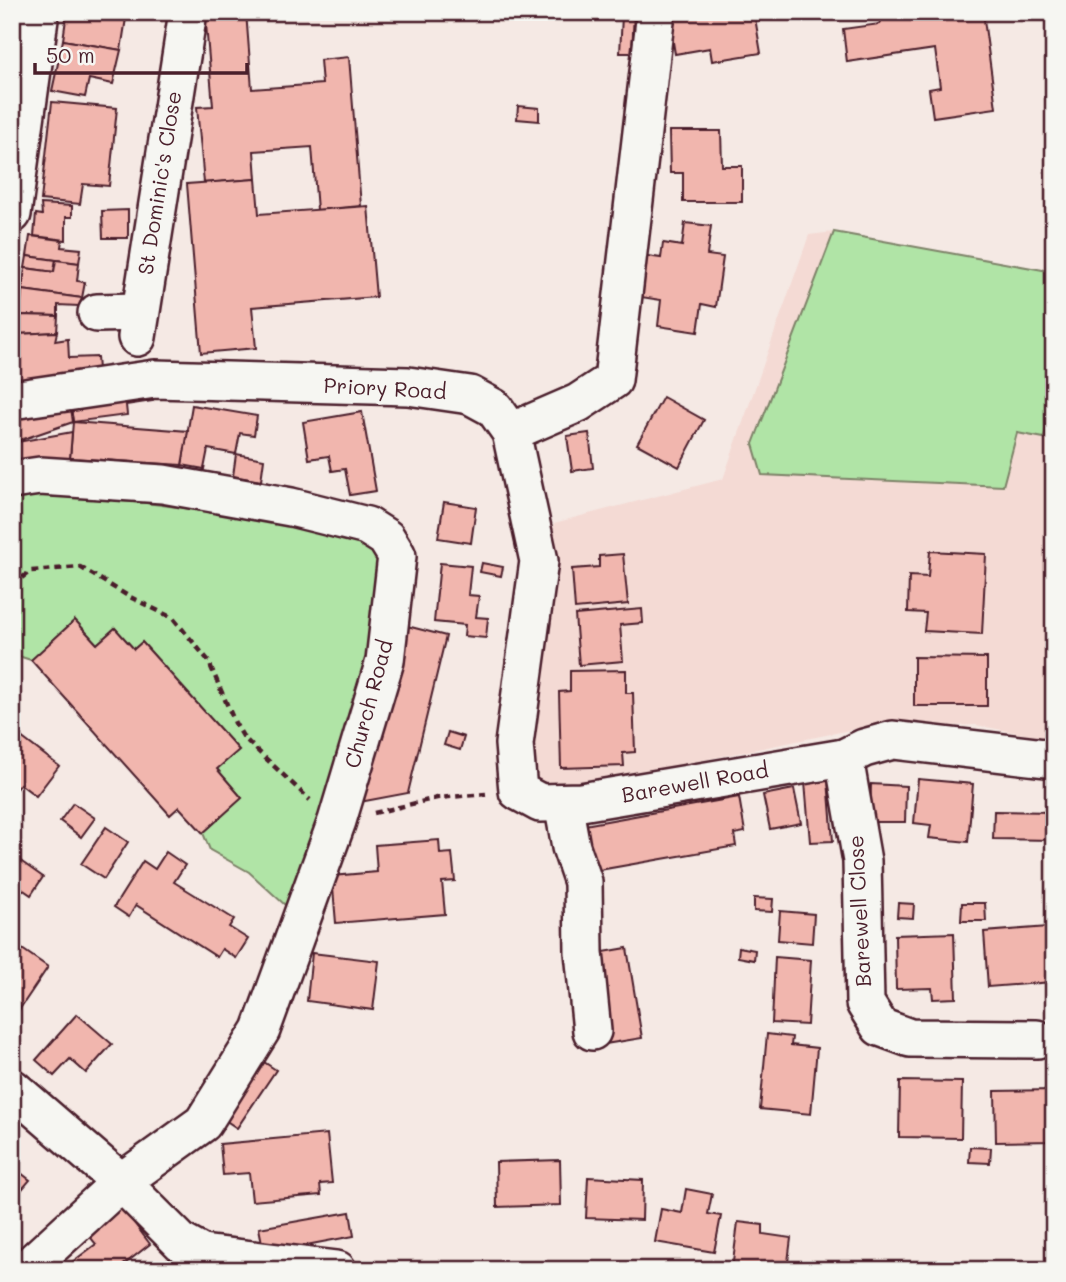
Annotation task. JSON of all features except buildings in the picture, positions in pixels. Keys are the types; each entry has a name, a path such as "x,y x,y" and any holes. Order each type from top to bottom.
{"street":[{"path":"12,214 40,12"},
{"name":"St Dominic's Close","path":"97,313 138,325 188,12"},
{"path":"518,791 514,744 539,561 529,503 511,432 578,403 613,380 656,12"},
{"name":"Priory Road","path":"12,400 155,379 408,386 470,395 494,408 511,432"},
{"name":"Church Road","path":"12,480 40,476 163,484 290,507 367,526 386,537 397,556 385,661 337,821 261,1030 204,1123 121,1182 25,1270"},
{"name":"Barewell Road","path":"518,791 540,803 581,802 844,758 864,748 893,740 1054,759"},
{"name":"Barewell Close","path":"844,758 862,861 865,1003 880,1027 911,1038 1037,1039"},
{"path":"562,803 571,848 583,883 584,952 592,1031"},
{"path":"12,1088 121,1182 182,1243 202,1254 337,1270"}],"path":[{"path":"12,585 31,571 80,567 128,596 173,618 208,660 244,738 337,821 437,798 518,791"}],"shaded area":[{"path":"834,232 1054,272 1054,740 976,725 855,729 552,791 530,775 534,696 554,523 723,479 809,235"}],"green space":[{"path":"834,232 1054,272 1054,391 1044,438 1017,433 1003,486 762,475 753,444"},
{"path":"26,494 146,503 286,521 331,523 374,551 385,586 374,636 293,899 285,905 249,872 210,850 203,833 242,798 217,769 239,750 142,642 134,649 115,628 97,644 75,620 31,660 12,654 12,497"}]}
